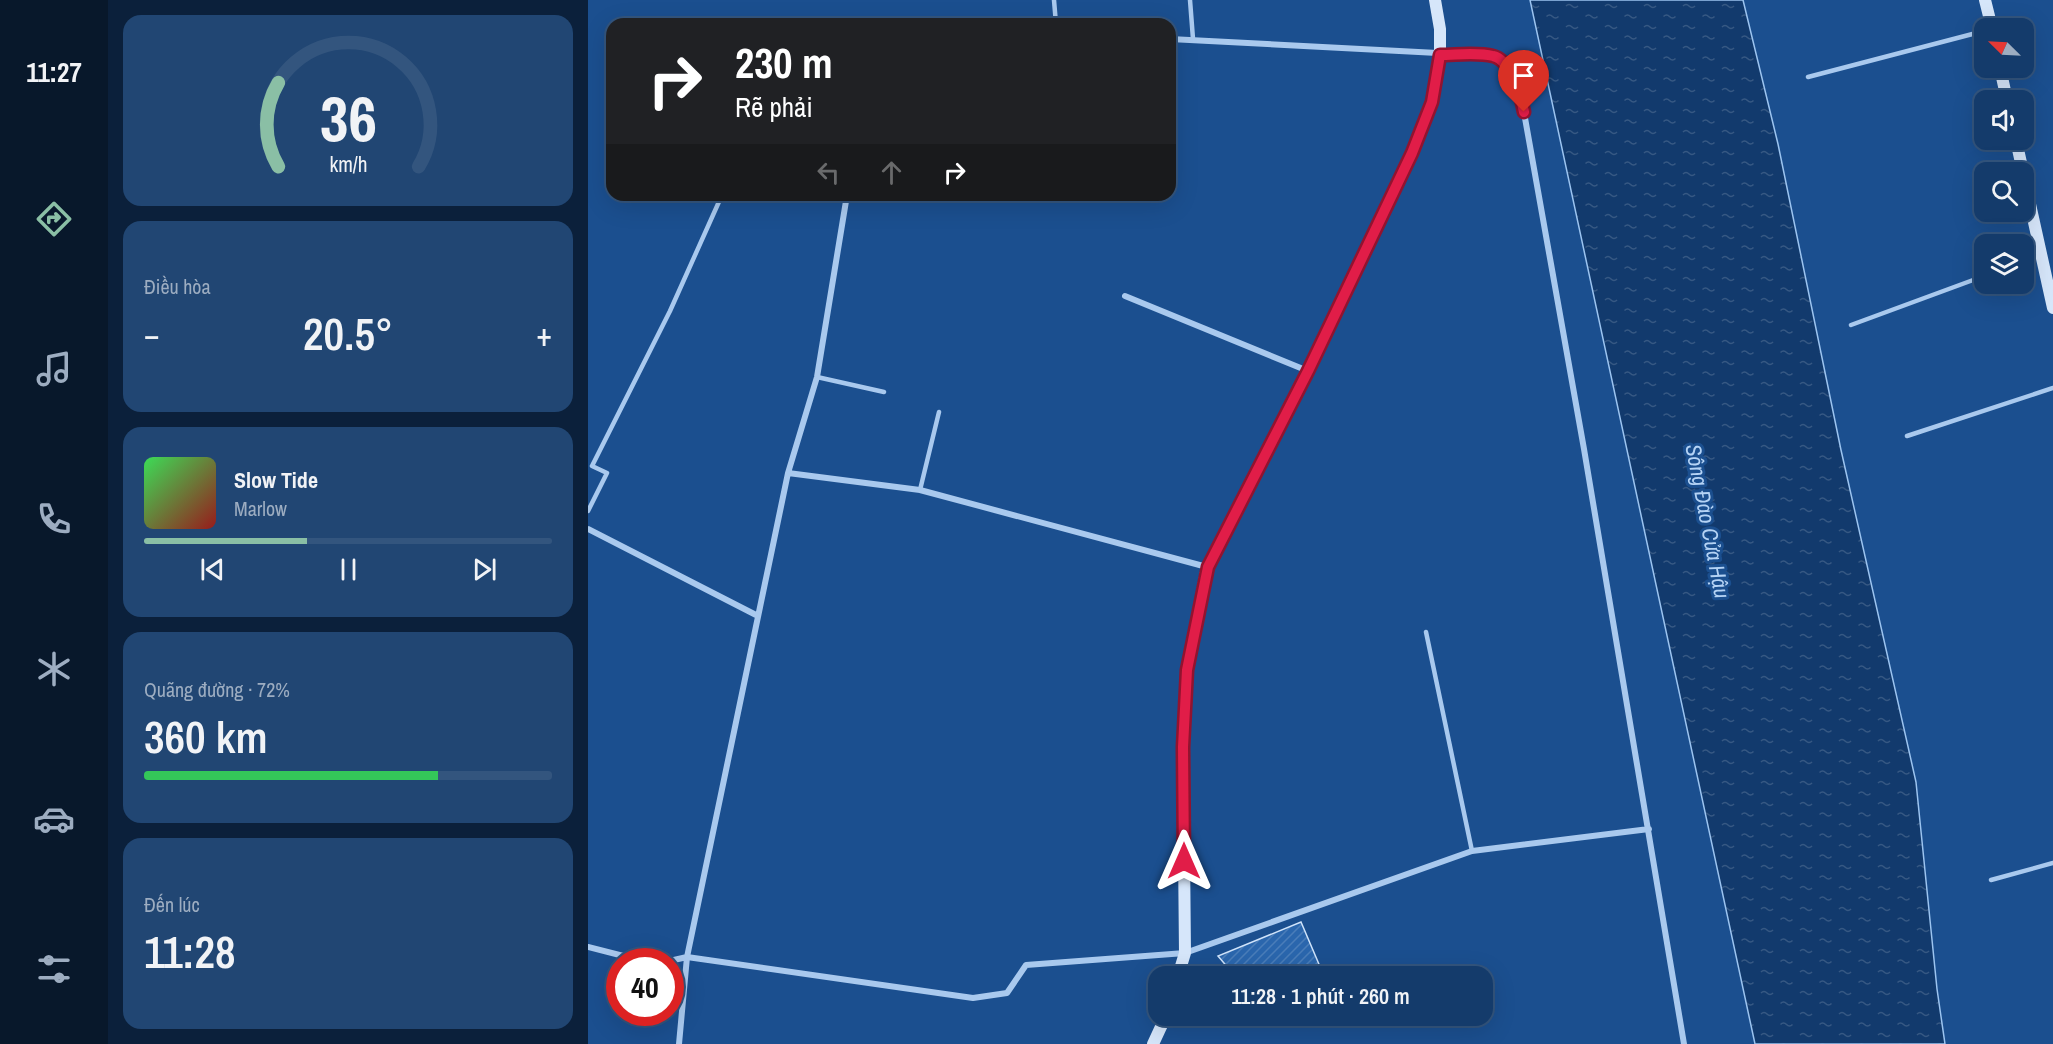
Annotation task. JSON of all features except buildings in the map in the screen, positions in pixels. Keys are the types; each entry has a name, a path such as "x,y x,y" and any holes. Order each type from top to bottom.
{"street":[{"path":"1181,966 1185,953 1183,747 1187,670 1208,567 1308,371 1416,142 1432,102 1440,55 1440,29 1435,0"},
{"path":"1985,0 1990,18"},
{"path":"1176,39 1440,55 1495,56 1505,65 1520,90 1649,829 1684,1044"},
{"path":"679,1044 687,957 788,473 817,377 845,201"},
{"path":"2033,222 2053,308"},
{"path":"1125,297 1308,371"},
{"path":"788,473 921,490 1208,567"},
{"path":"588,529 758,616"},
{"path":"684,958 973,998 1007,993 1026,965 1185,953 1472,851 1649,829"},
{"path":"588,947 606,952"},
{"path":"1153,1044 1161,1026"}],"lane":[{"path":"1054,0 1056,18"},
{"path":"1190,0 1193,39"},
{"path":"1808,77 1974,34"},
{"path":"588,511 607,473 592,466 670,311 719,201"},
{"path":"2034,257 2040,255"},
{"path":"1851,325 1974,280"},
{"path":"817,377 884,392"},
{"path":"1907,436 2053,388"},
{"path":"921,490 939,412"},
{"path":"1426,632 1472,851"},
{"path":"1991,880 2053,863"}],"water":[{"name":"Sông Đào Cửa Hậu","path":"1530,0 1743,0 1778,144 1841,450 1916,782 1937,989 1945,1044 1755,1044"}],"route":[{"path":"1184,861 1183,747 1187,670 1208,567 1308,371 1412,153 1432,102 1440,55 1495,56 1505,65 1520,90 1524,112"}]}
